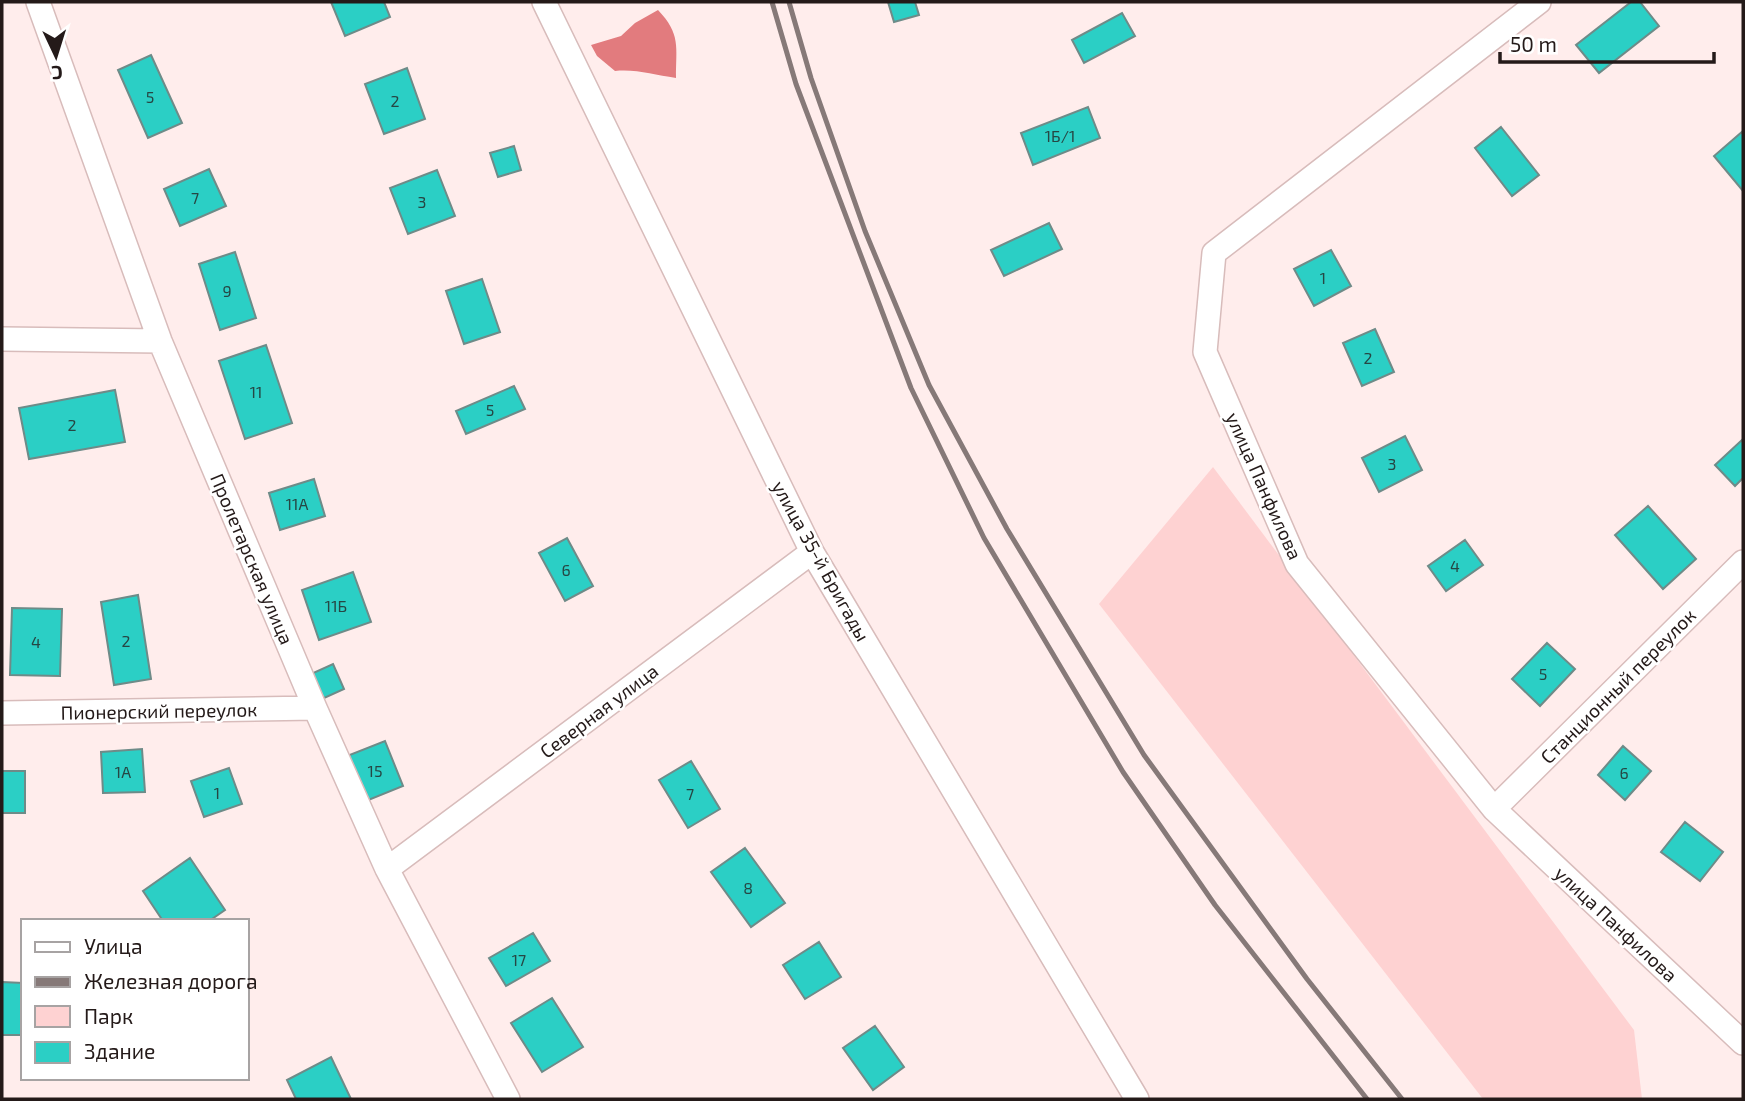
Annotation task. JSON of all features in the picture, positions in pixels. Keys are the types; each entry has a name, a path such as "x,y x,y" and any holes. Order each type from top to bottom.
{"street":[{"name":"Пролетарская улица","path":"37,2 160,341 316,708 387,869 508,1099"},
{"name":"улица 35-й Бригады","path":"544,2 812,552 1136,1099"},
{"name":"улица Панфилова","path":"1539,2 1214,253 1205,352 1297,564 1494,810 1743,1043"},
{"path":"2,339 160,341"},
{"name":"Северная улица","path":"387,869 812,552"},
{"name":"Станционный переулок","path":"1494,810 1743,562"},
{"name":"Пионерский переулок","path":"2,713 316,708"}],"green space":[{"path":"1213,467 1634,1030 1642,1099 1483,1099 1099,604"}],"shaded area":[{"path":"658,10 671,26 676,41 676,78 615,71 597,56 591,45 621,36 635,23"}],"building":[{"path":"331,2 384,2 390,17 345,36"},
{"path":"888,2 915,2 919,15 894,22"},
{"path":"1631,2 1640,2 1659,26 1599,73 1576,45"},
{"path":"1122,13 1135,36 1084,63 1072,40"},
{"path":"151,55 182,123 148,138 118,70"},
{"path":"407,68 425,119 384,134 365,84"},
{"path":"1088,107 1100,138 1033,165 1021,133"},
{"path":"1501,127 1539,175 1512,196 1475,148"},
{"path":"1743,131 1743,191 1714,156"},
{"path":"514,146 521,170 498,177 490,153"},
{"path":"209,169 226,206 180,226 164,189"},
{"path":"437,170 455,216 408,234 390,188"},
{"path":"1049,223 1062,249 1004,276 991,250"},
{"path":"1331,250 1351,286 1314,306 1294,269"},
{"path":"235,252 256,318 220,330 199,264"},
{"path":"482,279 500,332 464,344 446,291"},
{"path":"1375,329 1394,372 1362,386 1343,343"},
{"path":"266,345 292,423 245,439 219,361"},
{"path":"514,386 525,409 466,434 456,411"},
{"path":"115,390 125,442 29,459 19,408"},
{"path":"1405,436 1422,470 1379,492 1362,458"},
{"path":"1743,439 1743,478 1735,486 1715,465"},
{"path":"314,479 325,516 280,530 269,493"},
{"path":"1648,506 1696,559 1663,589 1615,535"},
{"path":"567,538 593,586 565,601 539,553"},
{"path":"1465,540 1483,565 1446,591 1428,566"},
{"path":"353,572 371,622 319,640 302,590"},
{"path":"138,595 151,679 114,685 101,602"},
{"path":"12,608 62,609 60,676 10,675"},
{"path":"1547,643 1575,669 1540,706 1512,679"},
{"path":"333,664 344,689 311,704 300,679"},
{"path":"385,741 403,786 366,801 347,756"},
{"path":"1623,746 1651,771 1625,800 1598,775"},
{"path":"142,749 145,792 103,793 101,752"},
{"path":"691,761 720,809 688,828 659,780"},
{"path":"229,768 242,804 204,817 191,781"},
{"path":"2,771 25,771 25,813 2,813"},
{"path":"1685,822 1723,852 1700,881 1661,852"},
{"path":"745,848 785,903 751,927 711,872"},
{"path":"190,858 225,910 212,919 162,919 143,891"},
{"path":"533,933 550,961 506,986 489,958"},
{"path":"819,942 841,977 805,999 783,965"},
{"path":"2,982 21,983 21,1035 2,1035"},
{"path":"552,998 583,1047 542,1072 511,1023"},
{"path":"875,1026 904,1067 873,1090 843,1048"},
{"path":"331,1057 351,1099 296,1099 287,1080"}],"railway":[{"path":"772,2 796,84 911,388 984,538 1123,772 1215,905 1367,1099"},
{"path":"789,2 811,78 865,231 929,385 1007,529 1144,755 1307,979 1402,1099"}]}
